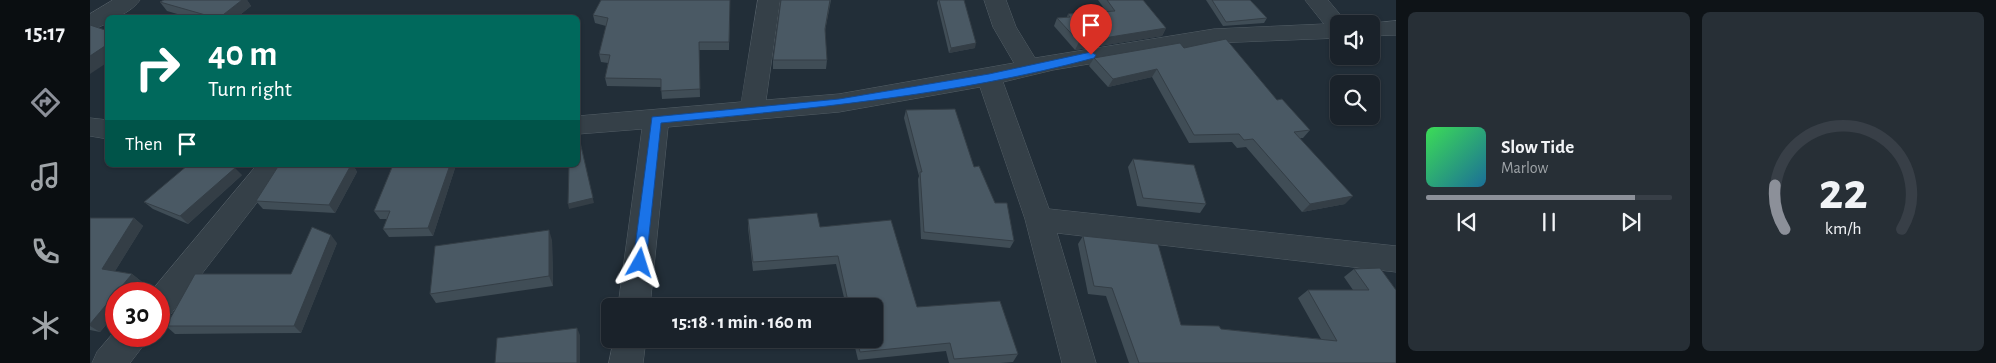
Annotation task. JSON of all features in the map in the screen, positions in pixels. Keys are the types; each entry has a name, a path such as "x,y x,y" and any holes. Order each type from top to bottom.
{"street":[{"path":"90,24 129,0"},
{"path":"752,112 769,0"},
{"path":"995,0 998,14 1029,68"},
{"path":"1316,0 1330,18"},
{"path":"1380,29 1396,28"},
{"path":"580,125 752,112 839,103 989,77 1100,54 1214,36 1330,30"},
{"path":"989,77 1039,219 1079,363"},
{"path":"635,298 656,120"},
{"path":"90,127 105,130"},
{"path":"170,292 272,167"},
{"path":"1039,219 1396,258"},
{"path":"109,363 123,347"},
{"path":"626,363 628,348"}],"building":[{"path":"164,0 242,0 223,15 206,15 160,2"},
{"path":"601,0 730,0 729,42 699,42 700,89 661,91 661,79 605,78 610,55 599,54 608,18 593,15"},
{"path":"781,0 830,0 825,29 827,60 773,60"},
{"path":"939,0 964,0 976,43 951,48"},
{"path":"1107,0 1143,0 1166,28 1079,42 1057,18 1070,17 1068,14 1115,11"},
{"path":"1212,0 1250,0 1267,18 1226,22"},
{"path":"90,25 105,30 105,46 90,56"},
{"path":"1226,39 1277,100 1282,99 1310,130 1294,132 1353,196 1310,204 1253,139 1244,140 1239,134 1194,135 1157,69 1113,79 1094,58 1180,43 1184,48"},
{"path":"955,109 974,167 979,166 995,203 1007,203 1014,241 924,232 920,172 922,172 906,110"},
{"path":"580,142 593,198 568,204 569,167 580,167"},
{"path":"1133,159 1194,165 1206,204 1143,198"},
{"path":"186,167 235,168 180,216 144,202"},
{"path":"278,167 350,167 329,205 256,201"},
{"path":"392,167 449,167 428,228 383,229 390,211 374,211"},
{"path":"817,213 820,227 891,220 917,307 1000,301 1018,354 954,359 950,343 860,352 859,348 883,348 883,298 847,298 838,256 753,262 748,219"},
{"path":"90,218 134,218 102,269 132,274 125,282 105,282 105,306 90,324"},
{"path":"312,227 331,235 294,326 170,326 170,319 195,274 291,274"},
{"path":"549,230 549,276 430,294 435,246"},
{"path":"1083,236 1158,244 1181,325 1219,326 1221,329 1337,341 1308,290 1369,290 1354,269 1380,268 1396,290 1396,363 1139,363 1112,288 1094,286"},
{"path":"577,328 577,363 495,363 497,338"}],"route":[{"path":"640,263 656,120 839,103 989,77 1091,55"}]}
